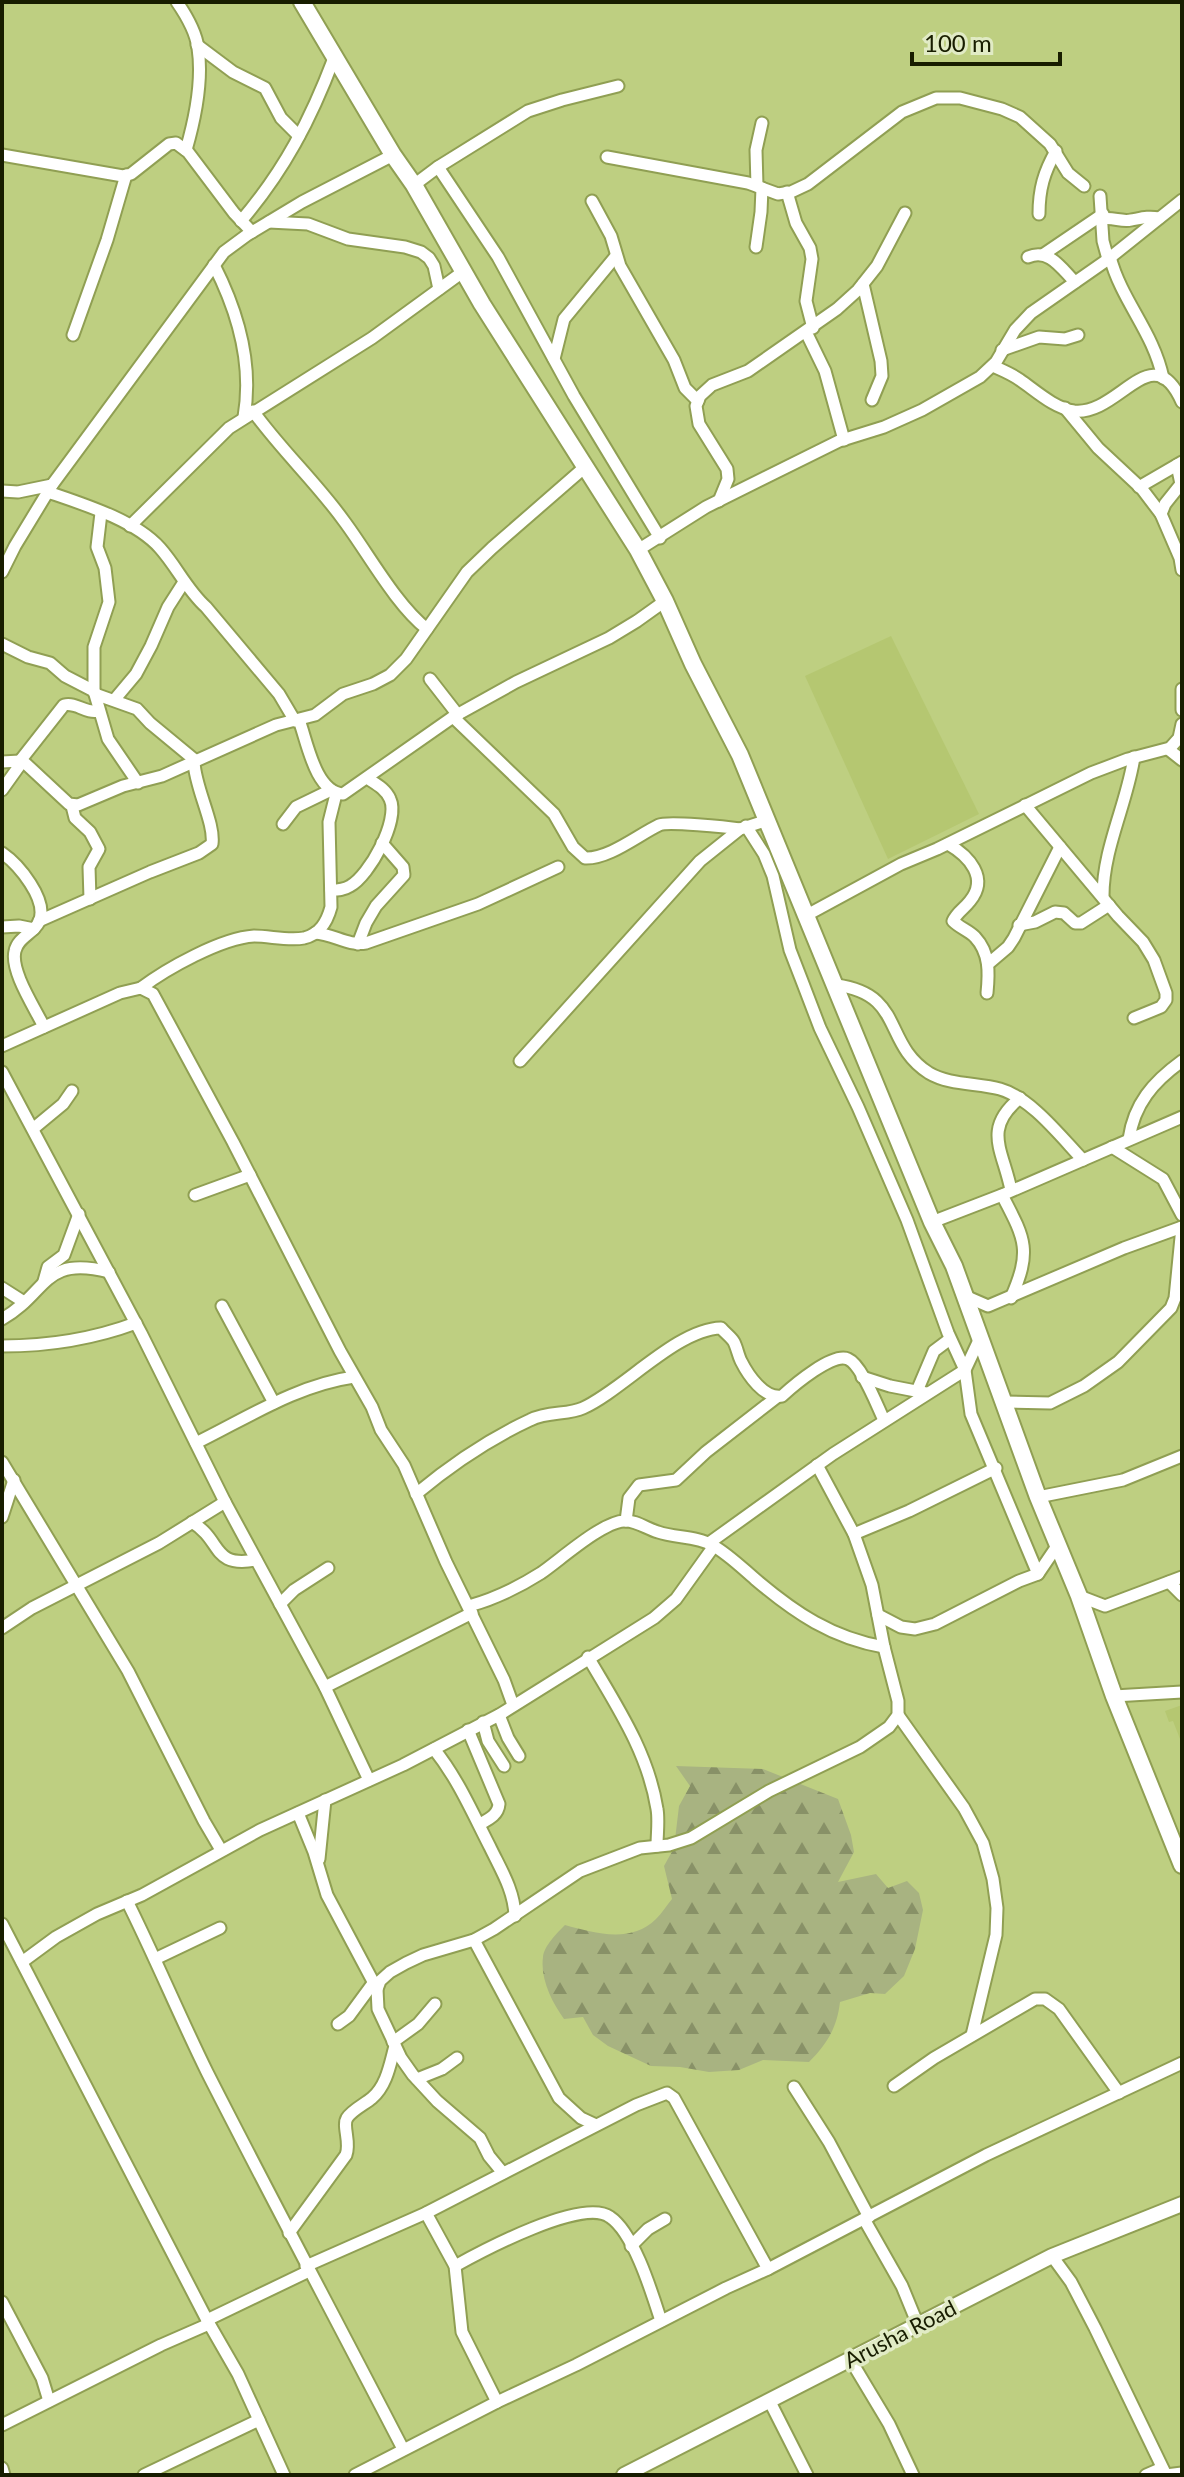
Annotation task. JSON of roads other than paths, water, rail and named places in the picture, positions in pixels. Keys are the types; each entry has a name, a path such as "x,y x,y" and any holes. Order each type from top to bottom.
{"highway":[{"path":"302,2 414,185 482,304 638,550 740,755 932,1222 954,1266 1038,1497 1182,1865"}],"main road":[{"name":"Arusha Road","path":"624,2475 1052,2256 1182,2204"}],"street":[{"path":"177,2 197,45 197,97 186,150"},
{"path":"197,45 233,72 265,88 281,118 299,136"},
{"path":"241,221 275,180 318,98 334,58"},
{"path":"414,185 528,111 618,86"},
{"path":"607,157 759,187 778,194 808,184 902,112 936,98 960,98 1002,109 1031,126 1056,151 1073,179 1084,186"},
{"path":"756,247 761,212 756,150 762,123"},
{"path":"2,155 126,175 142,167 169,144 176,143 186,150 252,232"},
{"path":"1039,214 1044,171 1056,151"},
{"path":"2,572 50,489 214,265 233,244 393,155"},
{"path":"438,167 498,257 554,359 660,538"},
{"path":"73,335 107,240 126,175"},
{"path":"787,192 796,223 810,248 812,259 806,301 809,330 825,371 844,440"},
{"path":"1100,196 1103,241 1109,258 1123,292 1153,343 1165,379 1176,388 1182,402"},
{"path":"638,550 706,507 844,440 922,410 980,377 993,366 1002,350 1043,302 1109,258 1182,200"},
{"path":"592,201 611,236 616,256 674,360 685,388 698,401"},
{"path":"719,501 728,479 727,469 699,424 696,406 700,396 712,385 748,371 837,309 863,284 887,250 905,213"},
{"path":"1028,257 1044,254 1102,216 1129,220 1141,216 1159,218"},
{"path":"269,222 308,224 348,239 421,252 434,266 439,289"},
{"path":"1044,254 1075,282"},
{"path":"554,359 564,319 616,256"},
{"path":"214,265 225,287 244,352 249,414 317,485 408,610 427,629"},
{"path":"130,526 214,441 249,414 372,338 464,271"},
{"path":"863,284 881,361 882,376 872,400"},
{"path":"1002,350 1039,337 1065,339 1078,335"},
{"path":"993,366 1042,396 1074,411 1103,406 1141,377 1182,378"},
{"path":"1064,408 1161,514 1173,539 1182,570"},
{"path":"1139,487 1180,464 1181,484 1161,514"},
{"path":"72,806 162,776 255,733 315,715 343,694 390,675 406,659 467,572 585,467"},
{"path":"2,491 50,489 149,537 163,550 193,595 279,694 297,721 318,775 334,792"},
{"path":"101,513 97,547 105,568 109,602 94,647 95,693 108,739 138,783"},
{"path":"1173,539 1182,526"},
{"path":"115,699 136,674 168,607 184,582"},
{"path":"283,824 296,807 334,792 348,792 455,716 516,682 609,638 665,601"},
{"path":"2,644 28,657 50,663 65,676 95,693 137,709 195,762 197,786 212,832 212,844 199,853 90,899 37,925 20,940 14,952 21,980 44,1027"},
{"path":"430,679 455,716 554,814 573,847 585,858 628,843 665,823 743,828 764,854 773,876 790,950 815,1017 907,1220 950,1339 965,1370 971,1414 1038,1574"},
{"path":"1182,689 1182,710"},
{"path":"2,790 64,705 71,704 86,712 99,711"},
{"path":"807,915 901,864 1091,773 1134,757 1174,747 1182,724"},
{"path":"1168,749 1182,760"},
{"path":"1019,925 1035,922 1055,912 1064,913 1075,923 1081,923 1106,900 1105,865 1134,757"},
{"path":"2,762 21,762 72,806 75,818 90,832 99,849 89,867 90,899"},
{"path":"331,890 349,887 372,863 392,814 392,803 382,787 367,778"},
{"path":"2,1046 120,993 141,988 162,972 202,952 251,936 304,938 319,931 328,918 331,890 329,822 334,792"},
{"path":"1025,805 1143,942 1154,960 1166,1000 1161,1007 1134,1018"},
{"path":"520,1061 700,861 743,828 768,820"},
{"path":"358,944 376,906 404,875 403,867 382,843"},
{"path":"948,844 966,855 978,875 976,891 953,921 978,940 990,970 987,993"},
{"path":"988,964 1008,947 1060,847"},
{"path":"2,853 15,862 33,889 41,915 37,925"},
{"path":"315,933 358,944 456,912 558,867"},
{"path":"2,927 37,925"},
{"path":"836,985 855,988 874,997 886,1011 909,1054 929,1073 955,1082 1004,1090 1020,1098 1083,1160"},
{"path":"141,988 153,994 162,1007 372,1407 381,1430 404,1465 513,1705"},
{"path":"1129,1139 1131,1122 1139,1104 1158,1080 1182,1061"},
{"path":"2,1072 136,1323 225,1502 325,1687 369,1780"},
{"path":"34,1128 63,1104 72,1091"},
{"path":"1011,1298 1025,1257 1006,1192 997,1130 1004,1114 1020,1098"},
{"path":"932,1222 1182,1117"},
{"path":"1112,1147 1163,1179 1182,1215"},
{"path":"195,1195 250,1175"},
{"path":"44,1281 48,1267 64,1255 79,1214"},
{"path":"965,1296 988,1306 1124,1248 1182,1227 1175,1298 1171,1308 1118,1362 1084,1386 1050,1403 1004,1402"},
{"path":"2,1319 44,1281 74,1266 109,1272"},
{"path":"2,1288 24,1302"},
{"path":"222,1306 274,1403"},
{"path":"2,1346 67,1341 136,1323"},
{"path":"416,1494 459,1459 488,1442 550,1412 581,1410 645,1366 708,1329 721,1328 735,1344 754,1381 768,1394 777,1397"},
{"path":"22,1962 56,1937 97,1914 499,1715 654,1618 676,1599 712,1545 817,1465 922,1392 965,1370 980,1338"},
{"path":"922,1392 934,1351 950,1339"},
{"path":"626,1521 629,1498 639,1485 663,1483 684,1475 706,1452 777,1397 822,1365 840,1357 852,1361 884,1420"},
{"path":"196,1443 319,1384 354,1377"},
{"path":"862,1377 922,1392"},
{"path":"1038,1497 1123,1480 1182,1456"},
{"path":"2,1462 128,1671 221,1850"},
{"path":"817,1465 854,1534 872,1585 898,1701 898,1715 964,1808 983,1843 993,1879 997,1908 996,1935 972,2035"},
{"path":"854,1534 996,1468"},
{"path":"2,1517 14,1480"},
{"path":"2,1628 32,1608 159,1543 225,1502"},
{"path":"325,1687 515,1588 609,1526 626,1521 667,1535 712,1545 827,1630 861,1643 884,1647"},
{"path":"192,1522 204,1529 227,1560 256,1560"},
{"path":"878,1615 901,1627 923,1628 1038,1574 1057,1546"},
{"path":"280,1604 294,1590 328,1568"},
{"path":"1079,1596 1105,1606 1182,1577"},
{"path":"1169,1582 1182,1595"},
{"path":"588,1657 622,1714 643,1760 658,1810 657,1846"},
{"path":"1114,1696 1182,1692"},
{"path":"499,1715 519,1756"},
{"path":"338,2024 390,1972 414,1959 474,1940 580,1871 640,1848 669,1845 691,1838 769,1791 860,1747 889,1727 898,1715"},
{"path":"483,1722 488,1741 504,1766"},
{"path":"468,1730 499,1804 492,1817 480,1824"},
{"path":"434,1749 459,1784 480,1824 513,1895 515,1916"},
{"path":"319,1866 325,1800"},
{"path":"298,1813 327,1895 375,1985 378,2009 394,2044 417,2079 480,2138 503,2173"},
{"path":"127,1901 196,2048 289,2233 403,2449"},
{"path":"2,1924 208,2322 238,2374 284,2475"},
{"path":"155,1959 220,1928"},
{"path":"474,1940 559,2098 581,2118 596,2125"},
{"path":"894,2086 972,2035 1035,1999 1045,1999 1067,2019 1119,2093"},
{"path":"289,2233 346,2155 349,2145 345,2125 348,2117 382,2086 394,2044 418,2024 435,2004"},
{"path":"417,2079 442,2069 457,2058"},
{"path":"355,2475 768,2269 986,2155 1182,2063"},
{"path":"794,2087 829,2142 902,2286 918,2325"},
{"path":"2,2425 308,2268 426,2213 654,2097 670,2094 768,2269"},
{"path":"455,2266 485,2249 544,2224 590,2211 602,2213 611,2217 631,2246 643,2268 661,2321"},
{"path":"426,2213 455,2266 462,2332 497,2402"},
{"path":"631,2246 648,2229 665,2219"},
{"path":"1052,2256 1071,2282 1095,2328 1164,2472"},
{"path":"2,2302 42,2378 49,2401"},
{"path":"850,2359 889,2424 913,2475"},
{"path":"769,2400 807,2475"},
{"path":"151,2474 259,2420"},
{"path":"2,2468 4,2475"},
{"path":"1146,2475 1182,2473"}]}
